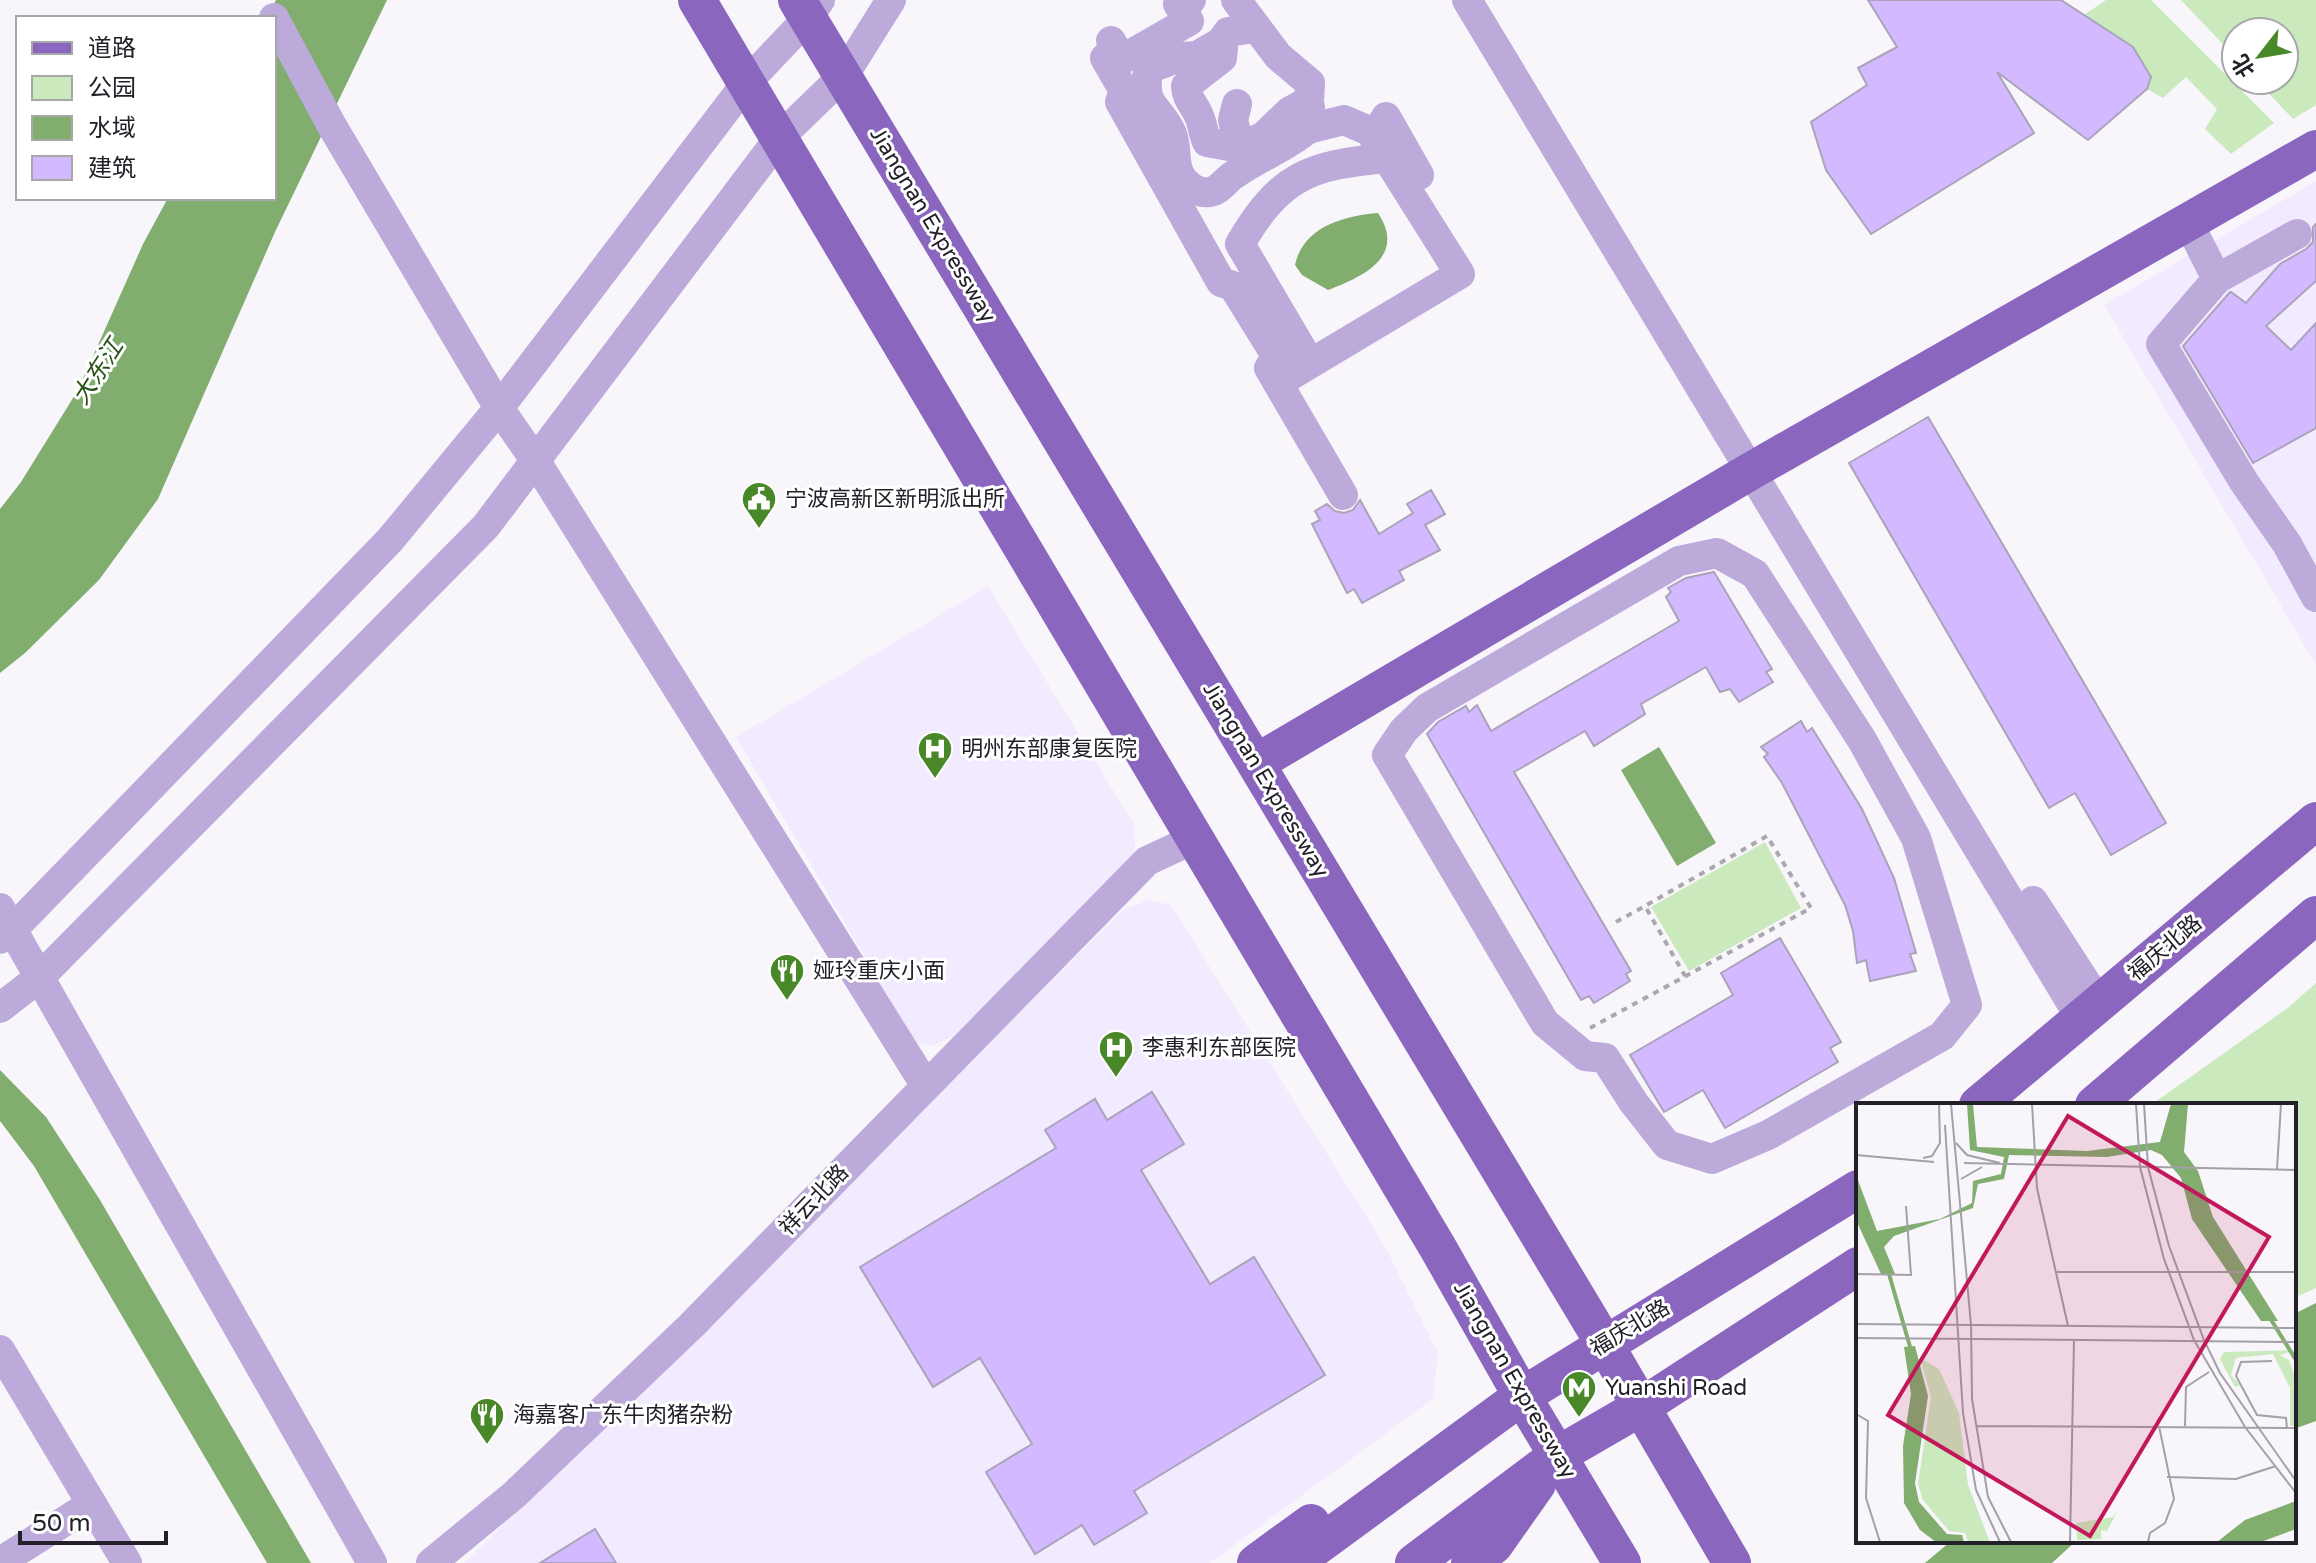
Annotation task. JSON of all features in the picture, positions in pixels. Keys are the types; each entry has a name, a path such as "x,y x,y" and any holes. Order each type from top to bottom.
{"main road":[{"name":"Jiangnan Expressway","path":"697,0 1196,838 1622,1563"},
{"name":"Jiangnan Expressway","path":"808,6 844,75 1604,1343 1732,1563"},
{"path":"1256,763 1758,467 2316,149"},
{"name":"福庆北路","path":"1980,1103 2316,821"},
{"path":"2096,1103 2316,915"},
{"name":"福庆北路","path":"1294,1563 1522,1396 1856,1190"},
{"path":"1414,1563 1558,1455 1641,1407 1856,1267"},
{"path":"1256,1563 1346,1497 1436,1438 1522,1396"},
{"path":"1470,1563 1494,1545 1558,1455"}],"street":[{"path":"0,1008 40,977 486,526 780,137 844,75 891,0"},
{"path":"1191,0 1178,4 1189,21 1121,60 1113,45 1105,58 1124,91 1120,102 1221,282 1233,286 1343,495"},
{"path":"1236,0 1278,56 1310,83 1307,116 1298,138 1233,174 1219,188 1209,192 1196,191 1177,171 1173,136 1148,103 1145,89 1148,69 1180,57 1197,56 1221,42 1228,32 1255,28"},
{"path":"1467,0 1758,467 1924,744 2090,1011"},
{"path":"1486,0 1673,302 1758,467"},
{"path":"372,1563 40,977 4,925 390,540 499,408 808,6"},
{"path":"276,22 332,126 499,408 535,460 926,1086"},
{"path":"1221,42 1224,51 1222,58 1186,86 1186,94 1201,119 1201,130 1207,142 1240,148 1264,136 1289,112 1344,120 1387,158 1460,274"},
{"path":"1237,104 1233,120 1240,148"},
{"path":"1277,370 1310,363 1473,268 1386,117 1376,146 1351,161 1310,171 1289,182 1252,223 1240,244 1310,363"},
{"path":"2189,224 2217,279"},
{"path":"2297,234 2217,279 2161,344 2244,482 2305,549 2316,597"},
{"path":"1227,246 1287,351 1277,370"},
{"path":"1717,553 1755,574 1881,773 1916,838 1967,1005 1942,1036 1768,1135 1712,1159 1667,1145 1634,1103 1605,1058 1585,1056 1566,1041 1545,1023 1387,755 1404,730 1427,708 1679,561 1717,553"},
{"path":"1881,773 1924,744"},
{"name":"祥云北路","path":"431,1563 514,1495 691,1326 1147,861 1196,838"},
{"path":"0,1350 127,1563"},
{"path":"0,1562 92,1504"}],"path":[{"path":"1566,1041 1811,908 1767,836 1616,922"},
{"path":"1645,906 1685,976"}],"shaded area":[{"path":"2316,181 2316,665 2104,305"},
{"name":"明州东部康复医院","path":"988,586 1134,824 1135,854 954,1036 932,1046 915,1043 736,737"},
{"name":"李惠利东部医院","path":"1149,900 1171,905 1386,1248 1438,1353 1433,1399 1210,1563 464,1563 1124,909"}],"green space":[{"path":"2106,0 2151,0 2220,69 2220,96 2247,96 2274,123 2231,154 2205,129 2217,109 2186,77 2163,98 2147,89 2151,77 2133,47 2084,15"},
{"path":"2181,0 2316,0 2316,105 2293,119 2271,96 2300,96 2300,16 2220,16 2220,41"},
{"path":"1765,842 1801,908 1689,971 1651,907"},
{"path":"2316,983 2316,1288 2296,1297 2296,1103 2154,1103 2289,1007"}],"water":[{"name":"大东江","path":"276,0 387,0 275,232 158,499 99,580 25,653 0,673 0,509 21,482 78,390 143,244 167,200 276,200 276,16 267,16"},
{"path":"1378,213 1386,228 1387,242 1377,263 1366,272 1328,290 1302,275 1295,265 1306,241 1338,221"},
{"path":"1659,747 1716,843 1677,866 1621,770"},
{"path":"0,1070 46,1117 100,1200 311,1563 267,1563 34,1166 0,1121"},
{"path":"2316,1303 2316,1421 2296,1428 2296,1313"},
{"path":"1949,1543 2074,1543 2052,1563 1925,1563"}],"building":[{"path":"1868,0 2061,0 2133,47 2151,77 2147,89 2088,140 1997,72 2034,133 1871,234 1826,170 1811,122 1867,85 1858,68 1897,47"},
{"path":"2316,224 2316,281 2266,326 2291,350 2316,323 2316,428 2253,463 2183,346 2229,293 2246,303 2280,264 2306,249 2313,242 2313,227"},
{"path":"1928,417 2166,823 2111,855 2075,793 2049,808 1849,463"},
{"path":"1431,490 1445,514 1425,525 1440,550 1399,571 1404,580 1362,603 1354,589 1347,593 1312,524 1320,520 1315,511 1327,504 1335,511 1344,513 1353,510 1360,500 1379,534 1413,513 1407,504"},
{"path":"1714,572 1772,669 1766,672 1773,682 1739,702 1730,689 1720,692 1706,667 1641,704 1645,714 1594,746 1585,731 1514,772 1631,971 1626,974 1630,981 1594,1003 1589,996 1581,1000 1427,734 1438,722 1466,706 1469,712 1477,705 1491,731 1679,621 1666,597 1671,592 1668,588 1686,578"},
{"path":"1801,721 1807,732 1812,728 1862,809 1894,878 1916,953 1910,954 1916,971 1870,981 1866,960 1857,963 1853,931 1845,905 1782,783 1764,757 1768,754 1761,747"},
{"path":"1780,938 1841,1042 1830,1048 1838,1062 1725,1128 1703,1090 1664,1112 1630,1055 1733,995 1721,973"},
{"path":"1152,1092 1184,1144 1141,1170 1210,1284 1254,1257 1325,1375 1134,1491 1147,1513 1094,1545 1082,1525 1035,1554 986,1472 1032,1444 980,1358 933,1387 860,1267 1056,1148 1045,1130 1095,1099 1107,1120"},
{"path":"595,1529 616,1563 540,1563"}],"place":[{"name":"宁波高新区新明派出所","path":"759,530"},
{"name":"明州东部康复医院","path":"935,780"},
{"name":"娅玲重庆小面","path":"787,1002"},
{"name":"李惠利东部医院","path":"1116,1079"},
{"name":"Yuanshi Road","path":"1579,1419"},
{"name":"海嘉客广东牛肉猪杂粉","path":"487,1446"}]}
